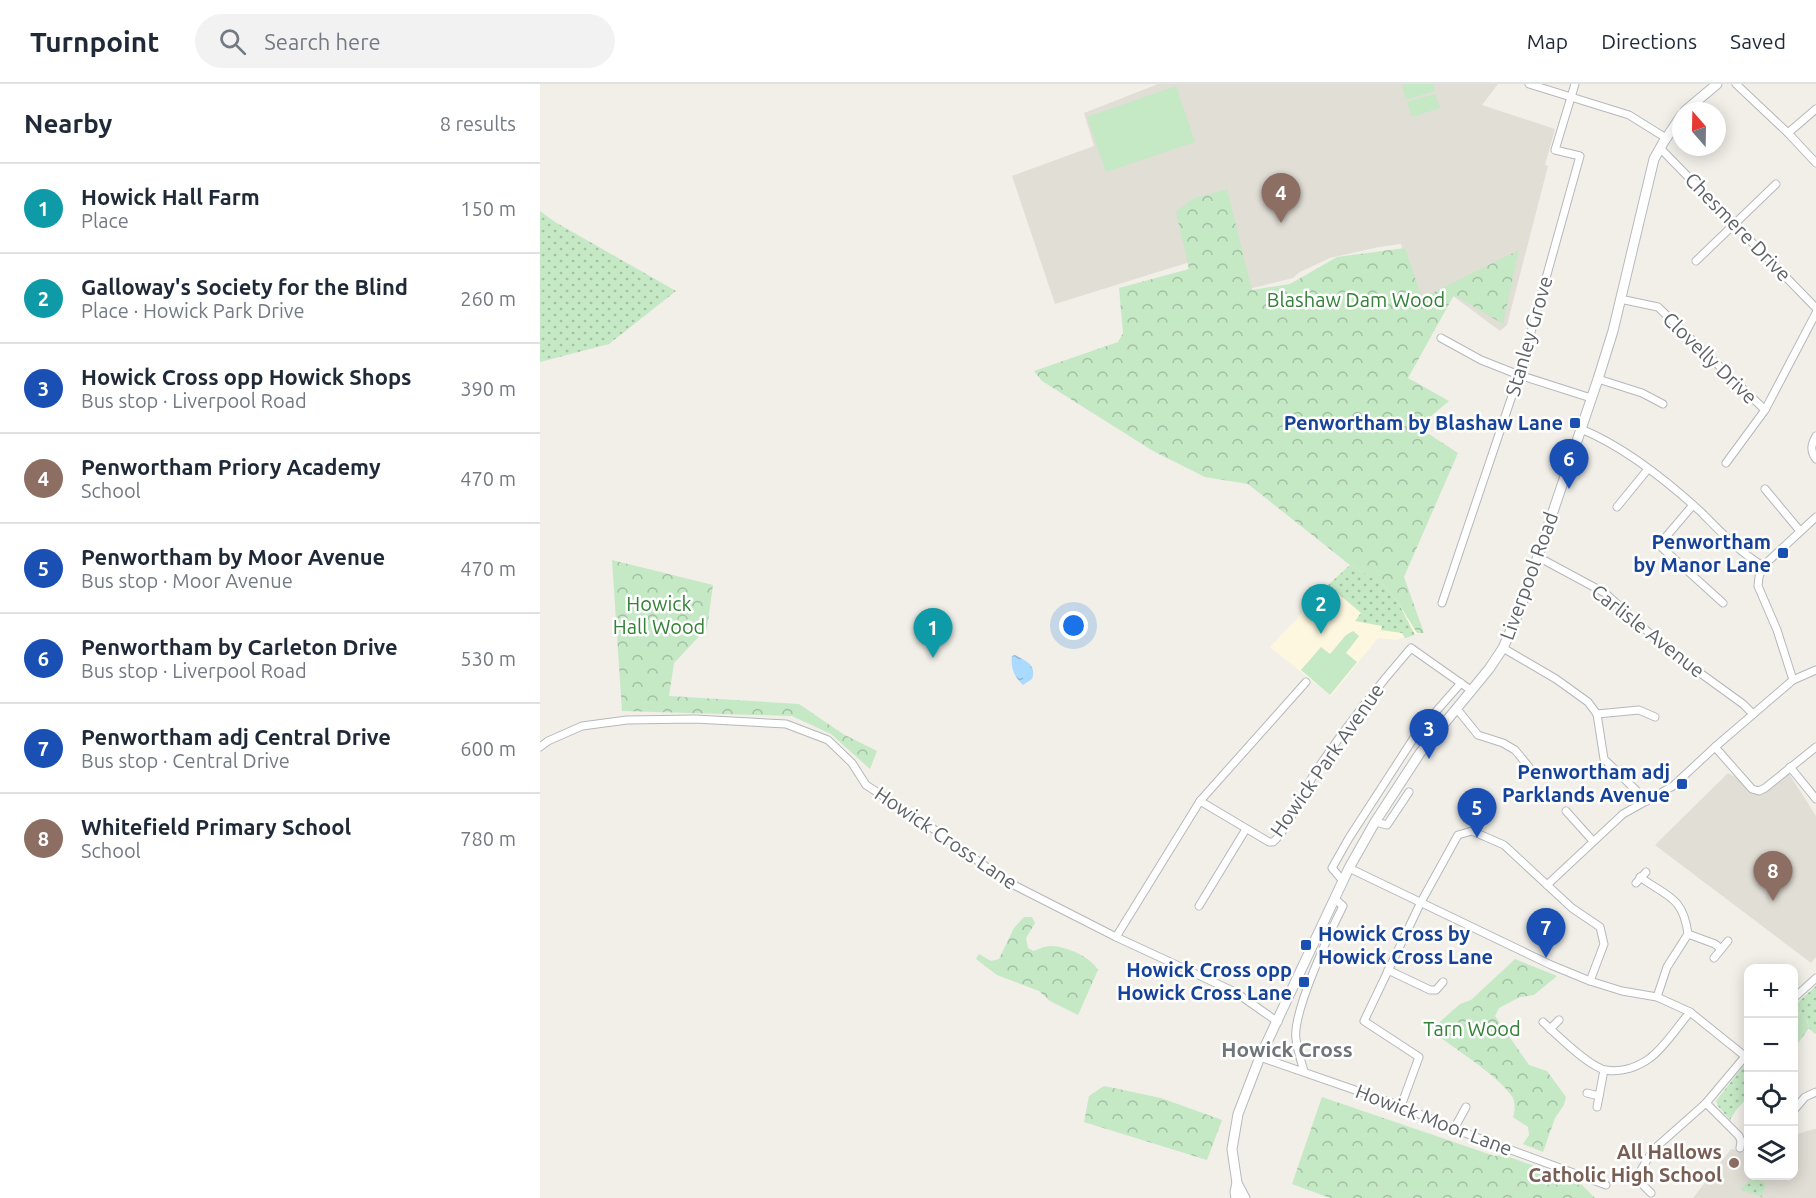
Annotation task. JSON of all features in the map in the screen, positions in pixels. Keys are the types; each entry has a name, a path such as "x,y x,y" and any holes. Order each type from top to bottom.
{"street":[{"path":"1529,84 1629,115 1666,138"},
{"name":"Stanley Grove","path":"1442,603 1519,375 1580,156 1555,150 1575,84"},
{"path":"1696,102 1717,84"},
{"path":"1736,84 1816,163"},
{"path":"1788,133 1816,109"},
{"name":"Liverpool Road","path":"1245,1198 1237,1183 1232,1149 1235,1126 1260,1057 1349,868 1375,822 1420,753 1472,691 1503,648 1520,609 1598,379 1651,171 1660,148 1672,129"},
{"name":"Chesmere Drive","path":"1660,148 1816,308"},
{"path":"1696,261 1776,184"},
{"name":"Clovelly Drive","path":"1620,299 1658,307 1764,410"},
{"path":"1726,463 1764,410 1816,313"},
{"path":"1441,338 1481,360 1591,398"},
{"path":"1598,379 1642,393 1663,404"},
{"path":"1581,429 1604,438 1648,469 1693,505 1751,559 1763,566"},
{"path":"1816,436 1811,446 1816,459"},
{"path":"1617,507 1648,469"},
{"path":"1765,489 1800,531"},
{"path":"1693,505 1659,545 1723,603"},
{"path":"1793,680 1777,630 1758,586 1759,576 1763,566 1816,517"},
{"name":"Carlisle Avenue","path":"1538,557 1605,593 1667,649 1743,704 1752,714"},
{"name":"Howick Park Avenue","path":"1200,801 1269,842 1277,839 1314,774 1346,727 1411,648 1472,691"},
{"path":"1503,648 1556,679 1588,702 1597,714 1604,759 1647,801"},
{"path":"1547,885 1623,814 1673,786 1793,680 1816,670"},
{"path":"1116,937 1200,801 1306,682"},
{"path":"1343,881 1332,868 1349,838 1417,733 1461,683"},
{"path":"1457,709 1478,735 1503,743 1515,750 1529,767"},
{"path":"1597,714 1639,710 1655,717"},
{"name":"Howick Cross Lane","path":"540,747 582,726 627,720 694,719 786,724 828,740 852,763 866,785 932,828 1006,881 1116,937 1235,992 1278,1022"},
{"path":"1715,747 1752,789 1759,791 1816,747"},
{"path":"1519,755 1526,749"},
{"path":"1790,767 1816,799"},
{"path":"1375,822 1387,825 1409,792"},
{"path":"1566,811 1593,841"},
{"path":"1199,906 1246,829"},
{"path":"1401,1106 1419,1057 1364,1021 1421,902 1458,835 1472,831 1504,845 1572,908 1600,927 1608,936 1608,941 1604,944 1590,981"},
{"path":"1349,868 1528,956 1590,981 1622,991 1658,997 1690,1012 1744,1053"},
{"path":"1640,877 1667,893 1681,907 1686,920 1688,934 1667,967 1658,997"},
{"name":"Liverpool Road","path":"1304,1071 1295,1037 1298,1019 1324,947 1343,906 1335,899"},
{"path":"1688,934 1715,944 1721,949"},
{"path":"1714,958 1728,940"},
{"path":"1388,970 1430,990 1436,990 1443,982"},
{"path":"1798,994 1816,978"},
{"path":"1543,1022 1563,1041 1604,1070 1634,1068 1651,1057 1690,1012"},
{"path":"1550,1029 1559,1020"},
{"name":"Howick Moor Lane","path":"1260,1057 1401,1106 1455,1129 1606,1185"},
{"path":"1651,1193 1640,1182 1638,1175 1653,1149 1706,1103 1744,1059"},
{"path":"1597,1107 1604,1070"},
{"path":"1798,1105 1805,1097 1816,1092"},
{"path":"1587,1093 1599,1096"},
{"path":"1706,1103 1738,1136 1743,1145"},
{"path":"1455,1129 1466,1107"},
{"name":"Liverpool Road","path":"1236,1198 1234,1192 1237,1183"}],"shaded area":[{"path":"1158,84 1498,84 1482,105 1555,129 1545,165 1548,166 1507,325 1500,331 1453,296 1419,314 1401,244 1330,258 1300,272 1293,278 1245,290 1235,248 1055,304 1012,176 1094,146 1084,113"},
{"path":"1337,576 1408,596 1421,633 1395,640 1378,638 1331,696 1270,647"},
{"path":"1788,772 1816,816 1816,957 1811,963 1655,845 1728,773 1763,792"},
{"name":"All Hallows Catholic High School","path":"1816,1129 1816,1198 1693,1198 1731,1149 1744,1151 1744,1180 1798,1180 1798,1134"}],"green space":[{"path":"1433,84 1435,91 1406,100 1402,86"},
{"path":"1176,86 1195,142 1106,172 1087,117"},
{"path":"1435,94 1440,108 1412,117 1407,102"},
{"name":"Blashaw Dam Wood","path":"1227,189 1252,290 1290,284 1337,257 1405,248 1422,298 1519,250 1503,324 1454,295 1408,378 1449,401 1418,427 1458,453 1404,577 1424,633 1417,633 1383,584 1350,565 1248,484 1205,477 1153,451 1042,381 1034,371 1118,342 1123,333 1119,288 1189,269 1176,212 1192,199"},
{"path":"540,211 555,222 676,291 609,344 540,362"},
{"name":"Howick Hall Wood","path":"612,560 713,585 707,628 674,663 669,696 799,704 843,734 877,751 870,769 831,734 792,716 622,711"},
{"path":"1350,565 1383,584 1399,604 1415,635 1405,638 1402,633 1381,630 1382,626 1355,621 1361,613 1328,585"},
{"path":"1353,631 1359,636 1346,653 1357,662 1330,695 1301,670 1321,647 1330,654 1346,635"},
{"path":"1024,917 1032,917 1035,923 1026,938 1028,948 1033,951 1049,946 1064,948 1078,953 1095,965 1098,970 1078,1015 1050,1001 1039,991 997,975 976,959 979,954 991,961 999,959 1014,928"},
{"name":"Tarn Wood","path":"1515,959 1557,976 1534,995 1520,997 1499,1008 1495,1016 1529,1065 1547,1071 1566,1097 1564,1105 1555,1118 1543,1152 1523,1144 1529,1135 1528,1127 1513,1117 1514,1100 1505,1087 1437,1035 1434,1027 1460,1004 1471,1000"},
{"path":"1816,986 1815,1034 1809,1028 1807,1019 1798,1013 1798,1002"},
{"path":"1798,1013 1805,1014 1809,1028 1798,1043"},
{"path":"1744,1065 1744,1101 1730,1120 1716,1101"},
{"path":"1104,1086 1161,1098 1222,1120 1207,1160 1084,1122 1089,1096"},
{"path":"1322,1097 1494,1156 1504,1155 1579,1182 1595,1198 1330,1198 1292,1184"},
{"path":"1750,1180 1766,1183 1762,1197 1740,1189"}],"water":[{"path":"1015,655 1030,664 1033,670 1032,679 1023,685 1015,676 1012,668 1012,656"}],"place":[{"name":"Penwortham Priory Academy","path":"1281,223"},
{"name":"Penwortham by Blashaw Lane","path":"1575,423"},
{"name":"Penwortham by Carleton Drive","path":"1569,489"},
{"name":"Penwortham by Manor Lane","path":"1783,553"},
{"name":"Galloway's Society for the Blind","path":"1321,634"},
{"name":"Howick Hall Farm","path":"933,658"},
{"name":"Howick Cross opp Howick Shops","path":"1429,759"},
{"name":"Penwortham adj Parklands Avenue","path":"1682,784"},
{"name":"Penwortham by Moor Avenue","path":"1477,838"},
{"name":"Whitefield Primary School","path":"1773,901"},
{"name":"Howick Cross by Howick Cross Lane","path":"1306,945"},
{"name":"Penwortham adj Central Drive","path":"1546,958"},
{"name":"Howick Cross opp Howick Cross Lane","path":"1304,982"},
{"name":"All Hallows Catholic High School","path":"1734,1163"}],"district":[{"name":"Howick Cross","path":"1287,1050"}]}
